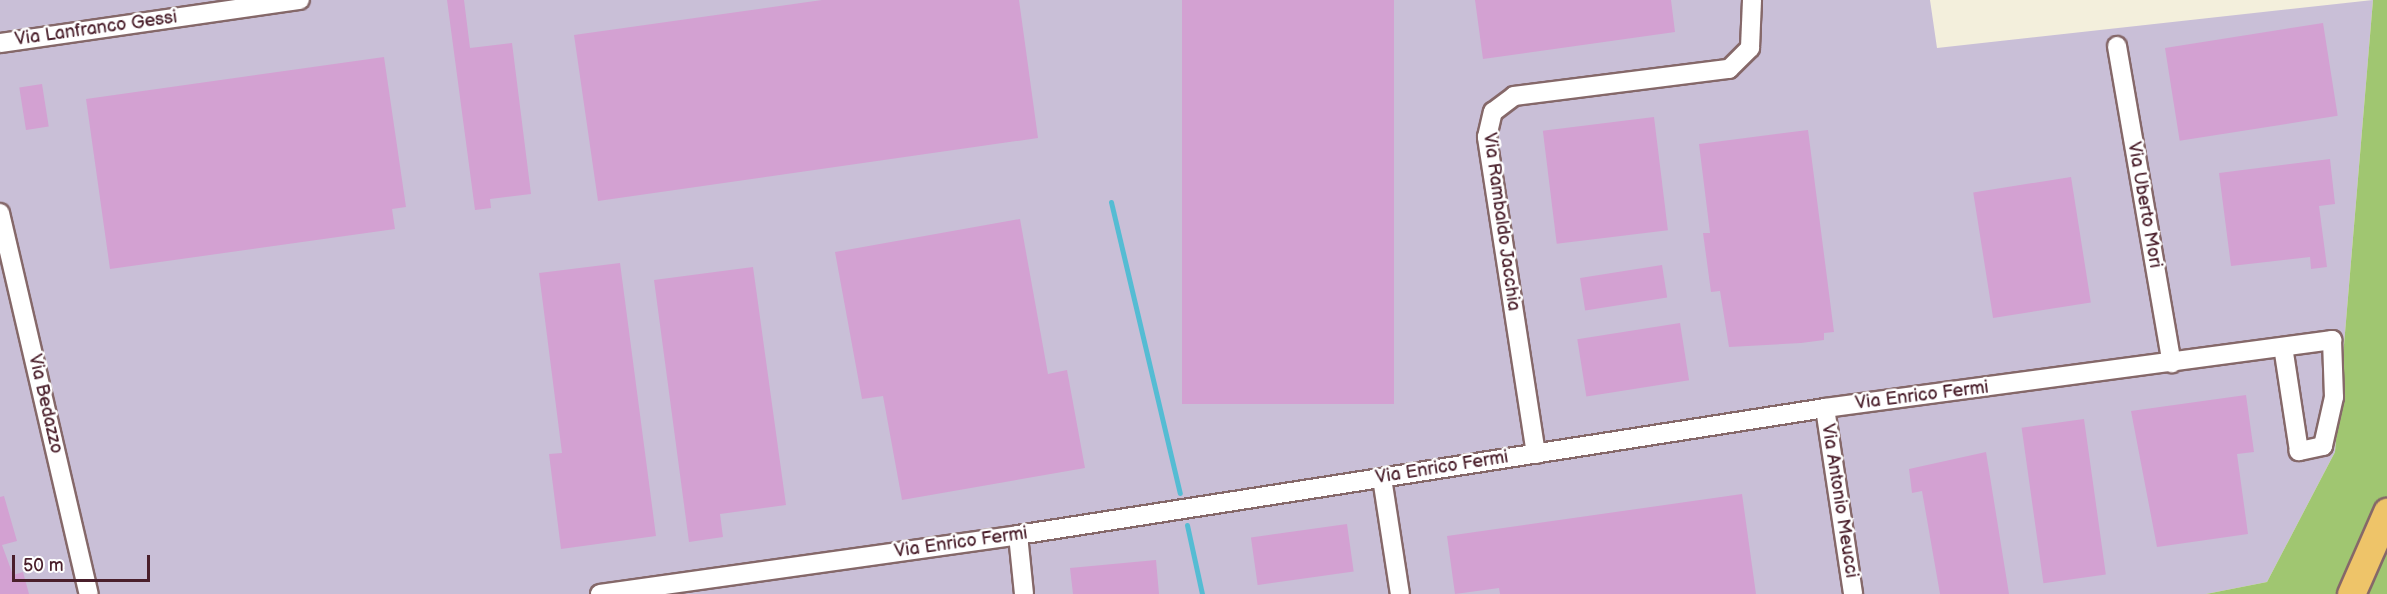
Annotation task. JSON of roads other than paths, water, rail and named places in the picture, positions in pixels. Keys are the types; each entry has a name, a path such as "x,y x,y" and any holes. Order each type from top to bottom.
{"main road":[{"path":"2351,594 2387,512"}],"street":[{"name":"Via Lanfranco Gessi","path":"0,43 300,0"},
{"name":"Via Rambaldo Jacchia","path":"1536,454 1487,137 1493,112 1514,96 1729,69 1750,48 1752,0"},
{"name":"Via Uberto Mori","path":"2117,46 2172,363"},
{"name":"Via Bedazzo","path":"0,213 89,594"},
{"name":"Via Enrico Fermi","path":"600,594 1018,535 1825,408 2332,340 2334,397 2323,446 2299,451 2283,347"},
{"name":"Via Antonio Meucci","path":"1825,408 1853,594"},
{"path":"1382,478 1400,594"},
{"path":"1018,535 1024,594"}],"waterway":[{"path":"1111,202 1180,493"},
{"path":"1187,525 1202,594"}]}
